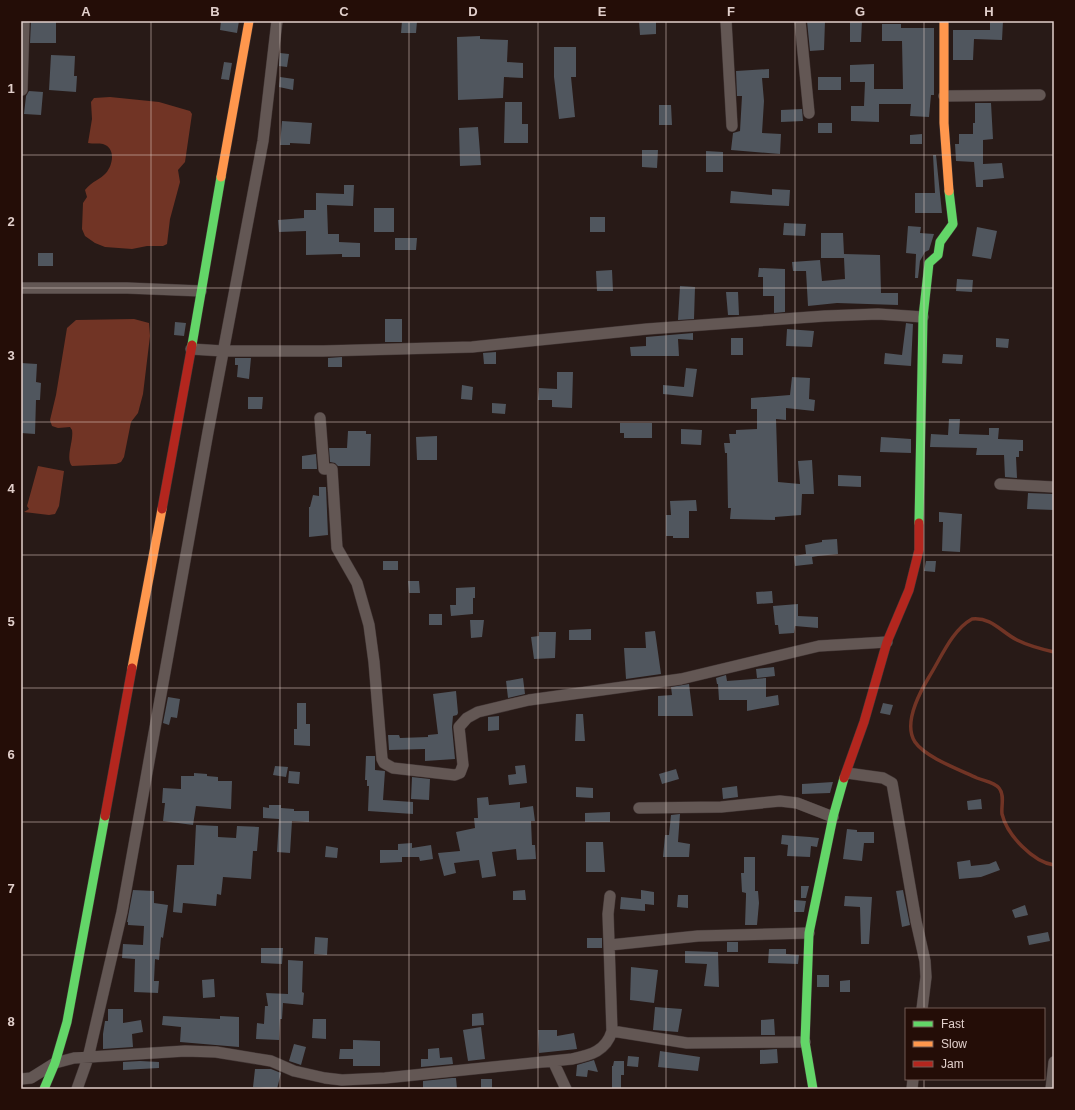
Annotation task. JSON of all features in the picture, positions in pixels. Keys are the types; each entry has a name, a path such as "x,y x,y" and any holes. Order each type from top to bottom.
{"street":[{"path":"22,90 24,21"},
{"path":"44,1089 55,1063 67,1022 192,349 249,21"},
{"path":"77,1089 88,1058 122,912 223,351 263,141 278,21"},
{"path":"726,21 732,126"},
{"path":"800,21 809,113"},
{"path":"813,1089 805,1042 809,933 833,817 888,642 910,590 916,569 919,550 923,317 929,263 938,255 940,242 953,224 948,188 944,96 944,21"},
{"path":"944,96 1040,95"},
{"path":"21,288 127,288 201,291"},
{"path":"192,349 223,351 472,347 647,329 825,316 878,314 923,317"},
{"path":"320,418 324,469 332,469 337,548 357,583 368,625 374,662 382,759 388,766 402,770 455,775 460,773 463,765 459,727 467,718 478,712 497,707 529,700 682,679 819,646 888,642"},
{"path":"1000,484 1054,487"},
{"path":"847,773 883,778 892,783 916,921 925,961 926,977 922,1008"},
{"path":"639,808 691,809 780,801 797,803 833,817"},
{"path":"21,1079 31,1078 55,1063 74,1058 185,1051 216,1052 271,1061 294,1071 342,1084 385,1078 572,1059 595,1052 605,1046 612,1031 608,914 610,896"},
{"path":"610,945 698,936 809,933"},
{"path":"612,1031 687,1042 805,1042"},
{"path":"553,1061 566,1089"},
{"path":"1051,1089 1054,1062"}],"shaded area":[{"path":"110,97 159,102 190,111 192,114 185,162 178,170 180,182 170,219 167,244 163,246 147,246 132,249 105,247 95,243 85,236 82,229 83,203 87,197 85,190 106,173 112,161 112,153 107,146 103,144 88,143 92,119 91,102 94,98"},
{"path":"134,319 149,323 150,336 143,394 138,413 131,422 124,457 121,462 116,464 72,466 69,459 69,454 72,430 70,427 58,428 52,426 50,420 56,395 67,328 76,320"},
{"path":"38,466 64,471 59,506 55,514 49,515 24,512 29,509 27,506"}],"building":[{"path":"31,21 56,21 56,43 30,43"},
{"path":"221,21 239,21 237,33 220,30"},
{"path":"402,21 417,21 416,33 401,33"},
{"path":"639,21 656,21 656,34 640,35"},
{"path":"807,21 825,21 824,50 810,51"},
{"path":"850,21 862,21 861,42 850,42"},
{"path":"990,21 1003,21 1002,40 974,39 973,60 953,60 953,30 990,30"},
{"path":"882,24 901,24 901,28 934,28 934,95 931,95 929,117 910,116 911,104 879,104 879,122 851,121 851,106 864,106 865,82 850,82 850,65 874,64 874,89 903,89 902,41 882,41"},
{"path":"480,36 480,39 508,40 507,62 523,63 523,78 504,77 503,98 458,100 457,37"},
{"path":"554,47 576,47 576,77 571,77 575,117 559,119 554,77"},
{"path":"280,53 289,54 287,67 279,66"},
{"path":"51,55 75,56 74,76 77,76 76,92 49,90"},
{"path":"224,62 232,63 229,80 221,79"},
{"path":"769,69 769,78 762,78 764,101 762,133 781,134 780,154 731,150 733,133 740,131 742,96 737,96 736,71"},
{"path":"280,77 294,79 293,90 279,87"},
{"path":"818,77 841,77 841,90 818,90"},
{"path":"29,91 43,92 41,115 24,114 26,96"},
{"path":"505,102 522,102 522,124 528,124 528,143 504,143"},
{"path":"975,103 991,103 993,139 983,140 983,164 1002,163 1004,178 983,180 983,187 976,187 974,162 956,161 955,144 959,144 959,134 973,134 973,123 975,123"},
{"path":"659,105 671,105 672,125 659,125"},
{"path":"802,109 803,121 781,122 781,110"},
{"path":"282,121 312,123 310,144 290,143 290,145 280,145"},
{"path":"818,123 832,123 832,133 818,133"},
{"path":"478,127 481,165 460,166 459,128"},
{"path":"922,134 922,144 910,144 910,135"},
{"path":"642,150 658,150 657,168 642,167"},
{"path":"706,151 723,152 723,172 706,172"},
{"path":"933,155 936,155 942,213 915,213 915,193 935,193"},
{"path":"344,185 354,185 353,206 327,205 328,234 339,234 339,242 360,243 360,257 342,257 342,254 306,255 306,231 279,232 278,220 304,218 304,210 316,210 316,193 344,194"},
{"path":"772,189 790,190 789,206 730,203 731,191 772,195"},
{"path":"374,208 394,208 394,232 374,232"},
{"path":"590,217 605,217 605,232 590,232"},
{"path":"784,223 806,224 805,236 783,235"},
{"path":"908,226 921,227 920,233 934,234 929,250 925,252 920,261 918,278 915,278 916,254 906,253"},
{"path":"977,227 997,231 991,259 972,256"},
{"path":"821,233 843,233 844,254 880,255 881,293 898,293 898,305 837,303 808,306 806,271 793,271 792,262 820,260 822,281 845,279 844,258 821,258"},
{"path":"395,238 417,238 416,250 395,250"},
{"path":"38,253 53,253 53,266 38,266"},
{"path":"759,268 785,269 785,312 774,313 774,296 763,296 763,277 758,277"},
{"path":"612,270 613,291 597,291 596,271"},
{"path":"957,279 973,280 972,292 956,291"},
{"path":"680,286 695,287 694,319 678,320"},
{"path":"726,292 738,292 739,315 728,315"},
{"path":"385,319 402,319 402,342 385,342"},
{"path":"175,322 186,323 184,336 174,335"},
{"path":"906,323 913,324 911,366 884,364 885,353 902,355"},
{"path":"787,329 814,331 812,347 786,346"},
{"path":"693,333 693,340 678,339 679,356 631,356 630,347 646,346 646,337"},
{"path":"731,338 743,338 743,355 731,355"},
{"path":"996,338 1009,339 1008,348 996,347"},
{"path":"496,352 496,364 484,364 483,353"},
{"path":"943,354 963,355 962,364 942,363"},
{"path":"342,357 342,367 328,367 328,358"},
{"path":"235,358 251,358 249,379 237,377 238,365 235,365"},
{"path":"21,363 37,364 36,382 41,383 40,400 36,400 35,434 21,433"},
{"path":"686,368 697,369 693,397 663,394 663,385 684,387"},
{"path":"557,372 573,372 572,408 552,407 552,400 538,400 539,388 557,389"},
{"path":"792,377 810,378 809,399 815,400 814,411 786,408 786,420 776,419 778,482 800,484 798,461 812,460 814,494 802,494 801,515 775,517 775,520 730,519 731,508 728,508 727,453 725,453 724,443 730,443 729,434 736,434 736,430 757,429 757,409 751,409 751,398 790,395"},
{"path":"462,385 473,387 472,400 461,399"},
{"path":"248,397 263,397 262,409 248,409"},
{"path":"492,403 506,404 505,414 492,413"},
{"path":"949,419 960,419 959,434 989,435 989,428 999,428 998,439 1023,440 1023,451 1019,451 1019,457 1016,457 1017,478 1005,477 1004,455 976,455 977,448 930,447 931,434 948,435"},
{"path":"620,423 652,423 652,438 624,438 624,433 620,433"},
{"path":"681,429 702,430 701,445 681,444"},
{"path":"348,431 366,431 366,434 371,434 370,466 338,466 335,463 330,462 329,448 347,448"},
{"path":"437,436 437,460 417,460 416,437"},
{"path":"881,437 911,439 911,453 880,452"},
{"path":"316,454 317,469 302,469 302,456"},
{"path":"838,475 861,476 861,487 838,486"},
{"path":"319,487 326,487 328,535 309,537 309,507 313,495 319,496"},
{"path":"1028,493 1054,494 1054,510 1027,509"},
{"path":"696,500 697,511 689,511 689,538 673,538 673,536 666,536 666,515 671,515 670,501"},
{"path":"939,512 962,514 960,552 942,551 943,522 939,522"},
{"path":"837,539 838,554 812,557 813,564 795,566 794,556 806,554 805,545 822,542 822,540"},
{"path":"383,561 398,561 398,570 383,570"},
{"path":"926,561 936,561 935,572 924,571"},
{"path":"408,581 419,581 420,593 409,593"},
{"path":"475,587 473,614 451,616 450,605 456,605 456,588"},
{"path":"772,591 773,603 757,604 756,592"},
{"path":"798,604 798,616 818,617 818,628 795,626 794,633 779,634 778,625 775,625 773,606"},
{"path":"429,614 442,614 442,625 429,625"},
{"path":"470,620 484,620 482,637 471,638"},
{"path":"591,629 591,640 569,640 569,630"},
{"path":"655,631 661,674 626,679 624,648 646,648 645,632"},
{"path":"539,632 556,632 555,658 534,659 531,637 539,636"},
{"path":"774,667 775,676 757,678 756,669"},
{"path":"726,675 727,681 766,678 766,697 778,695 779,705 747,711 747,700 719,700 716,678"},
{"path":"523,678 525,694 508,698 506,681"},
{"path":"689,684 693,716 658,716 658,696 672,695 671,687"},
{"path":"456,691 458,713 457,715 453,716 452,727 455,759 425,761 425,749 389,750 388,735 399,735 400,738 428,737 428,735 438,734 433,694"},
{"path":"168,697 180,699 177,718 171,717 169,725 163,723"},
{"path":"297,703 306,703 306,724 310,724 310,746 294,745 294,729 297,729"},
{"path":"883,703 893,705 890,715 880,713"},
{"path":"576,714 583,714 585,741 575,741"},
{"path":"499,716 499,730 488,731 488,717"},
{"path":"366,756 375,756 375,770 385,771 383,800 413,802 413,814 368,811 369,786 367,786 367,780 365,780"},
{"path":"525,765 527,783 509,785 508,775 516,774 515,766"},
{"path":"275,766 288,767 286,777 273,775"},
{"path":"676,769 679,779 662,784 659,774"},
{"path":"289,771 300,772 299,784 288,783"},
{"path":"194,773 218,777 218,781 232,781 231,809 196,806 193,825 163,821 165,803 162,803 163,788 181,789 181,776 194,776"},
{"path":"412,777 430,779 429,800 411,799"},
{"path":"833,782 830,793 802,794 802,784"},
{"path":"737,786 738,797 723,799 722,788"},
{"path":"576,787 593,788 593,798 576,797"},
{"path":"488,797 489,805 520,802 520,808 533,806 535,821 531,821 532,845 535,845 536,859 517,860 516,849 492,852 496,876 482,878 479,860 454,863 456,873 444,876 438,853 460,851 456,832 475,828 474,818 478,818 477,798"},
{"path":"981,799 982,809 968,810 967,801"},
{"path":"269,805 281,805 281,808 294,809 294,811 309,811 309,822 292,821 290,853 277,852 279,819 263,818 263,807 269,808"},
{"path":"610,812 610,822 585,822 585,813"},
{"path":"680,814 678,842 690,844 689,857 663,857 665,835 669,835 671,815"},
{"path":"196,825 218,826 218,837 236,838 237,826 259,827 257,851 253,851 251,879 223,877 221,895 217,894 216,906 183,903 182,913 173,912 177,865 194,865"},
{"path":"847,829 857,830 857,832 874,832 874,843 864,843 862,861 843,859"},
{"path":"782,835 819,838 817,847 811,846 810,857 787,856 788,845 781,844"},
{"path":"586,842 603,842 605,872 586,872"},
{"path":"412,843 412,848 431,845 433,859 420,861 419,857 402,857 402,862 380,863 380,850 398,850 398,844"},
{"path":"326,846 338,848 337,858 325,857"},
{"path":"744,857 755,857 755,891 758,891 759,903 757,925 745,925 746,893 742,892 741,873 744,873"},
{"path":"970,860 971,866 989,864 996,861 1000,870 981,877 959,879 957,862"},
{"path":"801,886 809,886 806,898 801,898"},
{"path":"133,890 154,891 154,903 168,905 163,938 161,937 159,960 155,959 154,981 159,981 158,993 134,992 135,959 122,958 123,944 143,945 144,926 128,925 127,922"},
{"path":"525,890 526,900 513,900 513,891"},
{"path":"641,890 654,892 654,905 645,904 645,911 620,909 621,897 641,899"},
{"path":"903,890 910,925 902,927 896,891"},
{"path":"678,895 688,895 688,908 677,907"},
{"path":"845,896 872,897 869,944 861,944 860,907 844,906"},
{"path":"794,900 806,901 804,912 794,912"},
{"path":"1025,905 1028,915 1015,918 1012,910"},
{"path":"1048,932 1050,941 1029,945 1027,936"},
{"path":"315,937 328,938 327,955 314,954"},
{"path":"587,938 602,938 602,948 587,948"},
{"path":"727,942 738,942 738,952 727,952"},
{"path":"261,948 283,948 282,964 261,963"},
{"path":"769,949 786,949 786,954 799,955 798,964 768,963"},
{"path":"685,951 718,952 719,987 704,986 707,964 685,963"},
{"path":"288,960 303,961 303,1005 283,1003 282,1019 280,1019 279,1040 256,1039 257,1023 264,1024 265,1006 268,1006 266,993 288,994"},
{"path":"631,967 658,970 654,1003 630,1000"},
{"path":"817,975 829,975 829,987 817,987"},
{"path":"214,979 215,997 203,998 202,980"},
{"path":"850,980 850,992 840,992 840,981"},
{"path":"655,1007 682,1009 678,1032 653,1030"},
{"path":"108,1009 123,1009 123,1023 141,1020 143,1032 132,1034 133,1047 103,1049 103,1034 105,1021 108,1021"},
{"path":"483,1013 484,1025 472,1026 472,1014"},
{"path":"163,1016 220,1019 220,1016 239,1017 239,1047 180,1042 181,1027 162,1025"},
{"path":"313,1019 326,1019 326,1039 312,1038"},
{"path":"774,1019 775,1035 761,1035 761,1020"},
{"path":"481,1027 485,1059 468,1061 463,1030"},
{"path":"538,1030 557,1030 557,1036 574,1033 577,1049 539,1053"},
{"path":"353,1040 380,1041 380,1066 353,1066 353,1059 339,1059 340,1049 353,1049"},
{"path":"294,1044 306,1047 301,1065 289,1061"},
{"path":"439,1048 440,1058 452,1057 453,1064 421,1067 421,1059 428,1059 428,1049"},
{"path":"777,1049 778,1063 760,1064 760,1050"},
{"path":"660,1051 700,1057 698,1071 658,1067"},
{"path":"628,1056 639,1057 638,1067 627,1066"},
{"path":"594,1060 598,1072 588,1070 587,1077 576,1076 577,1065"},
{"path":"614,1061 624,1061 624,1075 621,1075 621,1089 612,1089 612,1066"},
{"path":"123,1062 159,1062 159,1068 123,1070"},
{"path":"255,1069 271,1069 281,1073 277,1089 253,1087"},
{"path":"456,1078 457,1089 423,1089 423,1081"},
{"path":"481,1079 492,1079 492,1089 481,1089"}],"waterway":[{"path":"1054,652 1035,647 1011,637 985,620 972,619 953,637 925,683 914,708 911,726 912,735 915,742 927,753 953,767 997,786 1002,794 1002,814 1015,839 1038,859 1054,865"}],"traffic: fast":[{"path":"192,345 221,177"},
{"path":"919,523 923,317 929,263 938,255 940,242 953,224 949,191"},
{"path":"813,1089 805,1042 809,933 833,817 844,778"},
{"path":"44,1089 55,1063 67,1022 105,816"}],"traffic: slow":[{"path":"221,177 249,21"},
{"path":"944,21 944,123 949,191"},
{"path":"132,668 162,509"}],"traffic: jam":[{"path":"162,509 192,345"},
{"path":"844,778 864,722 887,642 909,590 919,550 919,523"},
{"path":"105,816 132,668"}]}
